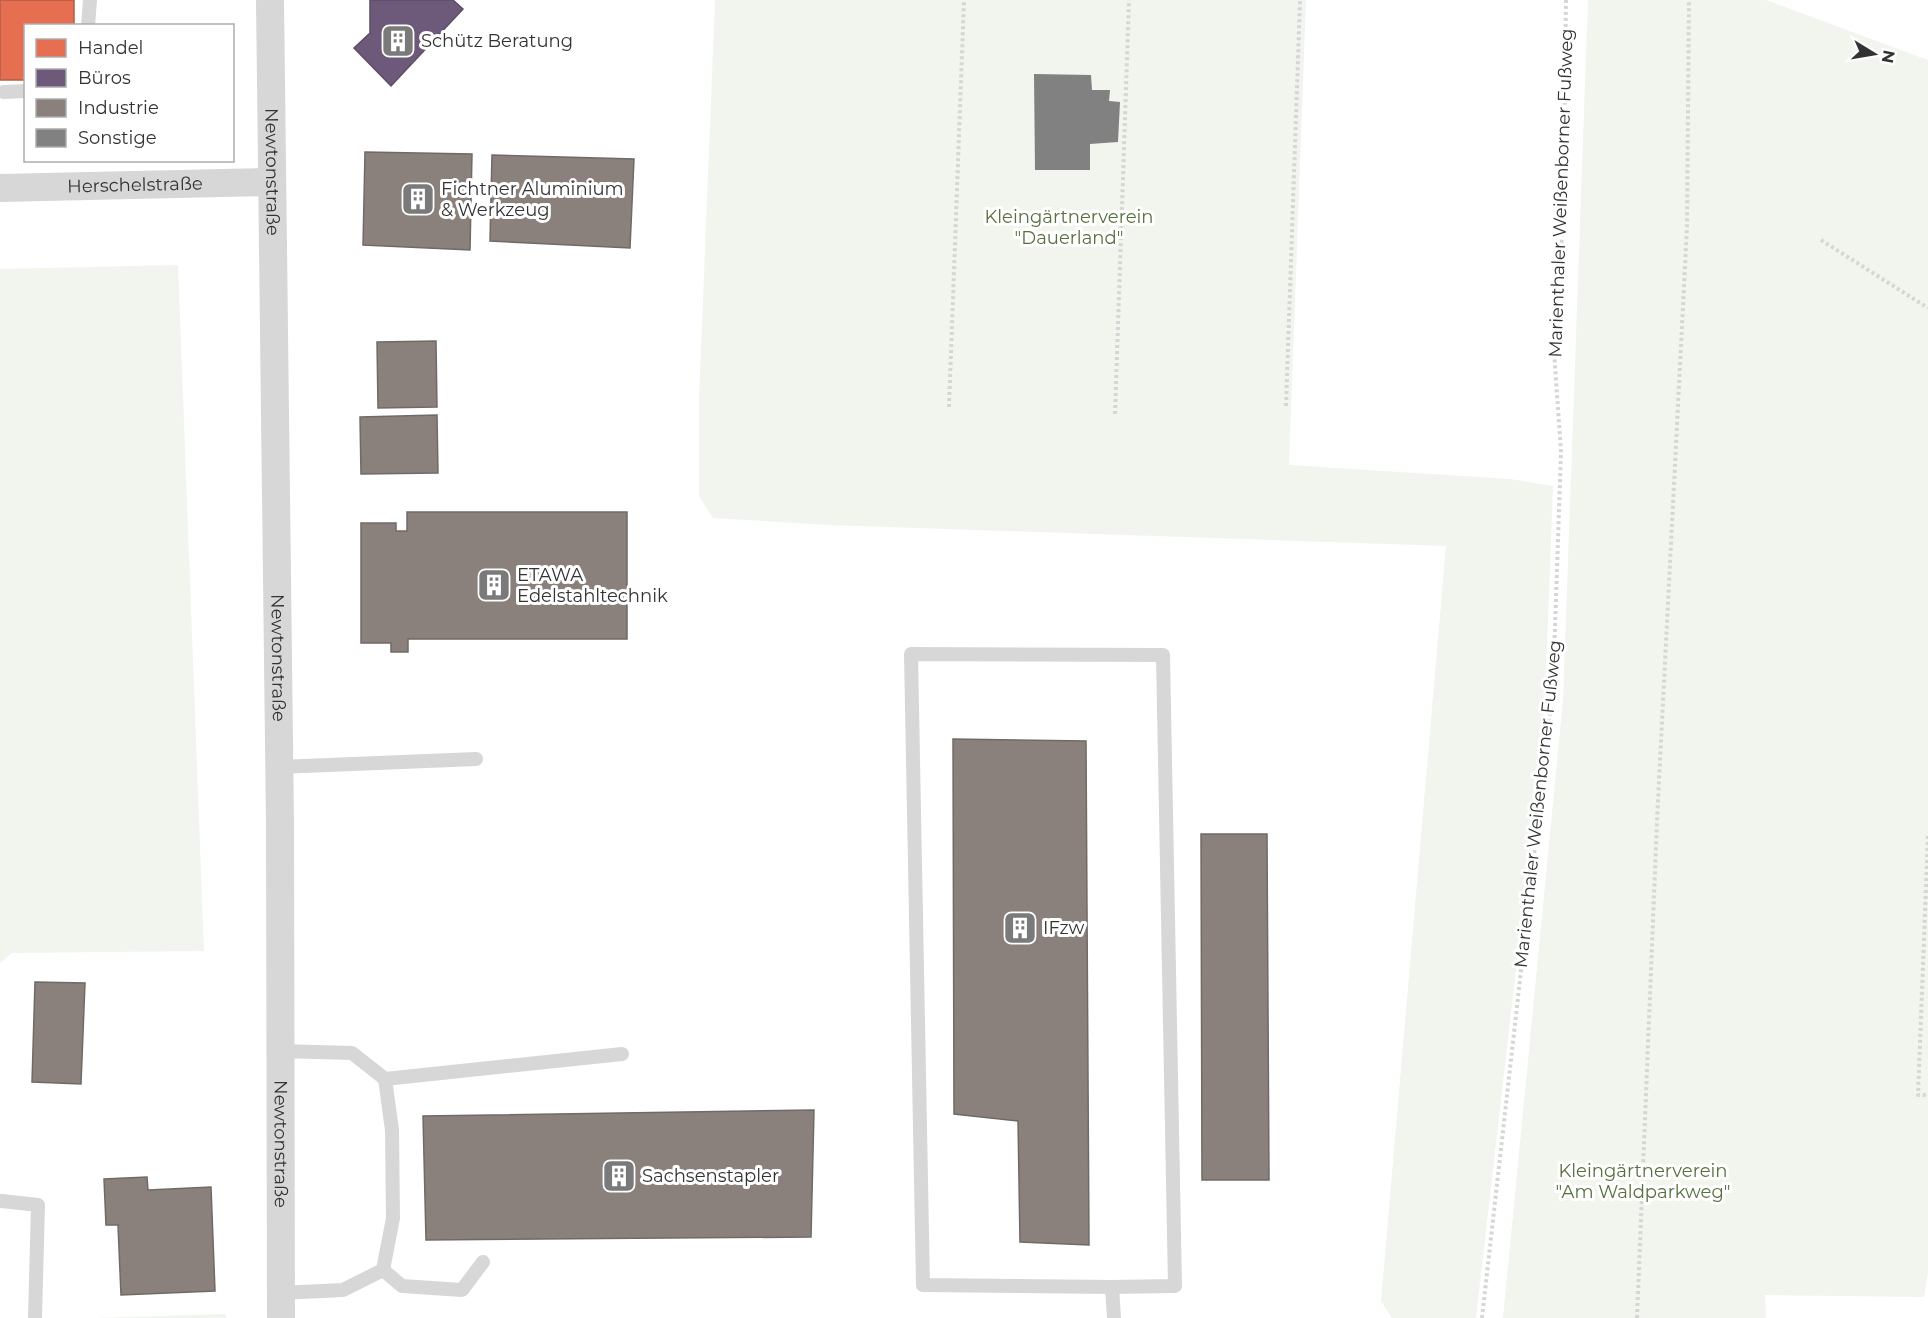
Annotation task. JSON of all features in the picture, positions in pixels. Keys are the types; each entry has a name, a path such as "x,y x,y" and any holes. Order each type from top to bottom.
{"street":[{"name":"Newtonstraße","path":"270,0 279,767 280,1305"},
{"name":"Herschelstraße","path":"0,188 271,182"}],"lane":[{"path":"88,24 90,0"},
{"path":"4,93 24,91"},
{"path":"911,654 1163,655 1175,1286 1112,1287 923,1285 911,654"},
{"path":"279,767 476,759"},
{"path":"280,1051 352,1053 386,1079 622,1054"},
{"path":"383,1270 393,1218 392,1130 386,1079"},
{"path":"2,1201 38,1205 34,1318"},
{"path":"383,1270 402,1286 462,1290 483,1262"},
{"path":"280,1305 343,1290 383,1270"},
{"path":"1112,1287 1114,1318"}],"path":[{"path":"949,407 964,0"},
{"path":"1115,414 1129,0"},
{"path":"1286,406 1300,0"},
{"name":"Marienthaler Weißenborner Fußweg","path":"1482,1318 1553,686 1561,452 1553,337 1563,224 1566,0"},
{"path":"1637,1318 1657,822 1687,227 1689,0"},
{"path":"1821,240 1928,308"},
{"path":"1928,836 1918,1095 1928,1095"}],"green space":[{"name":"Kleingärtnerverein \"Dauerland\"","path":"715,0 1306,0 1289,465 1510,479 1553,486 1541,751 1476,1318 1392,1318 1381,1301 1446,546 830,525 713,518 699,496 699,400"},
{"name":"Kleingärtnerverein \"Am Waldparkweg\"","path":"1588,0 1766,0 1928,60 1928,1273 1924,1297 1765,1295 1766,1318 1503,1318 1563,700"},
{"path":"178,265 204,951 12,953 0,963 0,269"},
{"path":"225,1314 226,1318 95,1318"}],"building: Handel":[{"path":"0,0 74,0 74,24 24,24 24,80 0,80"}],"building: Büros":[{"name":"Schütz Beratung","path":"370,0 453,0 463,9 391,86 354,48 370,33"}],"building: Industrie":[{"name":"Fichtner Aluminium & Werkzeug","path":"365,152 472,154 470,250 363,245"},
{"path":"492,155 634,159 630,248 490,241"},
{"path":"436,341 437,407 378,408 377,342"},
{"path":"437,415 438,473 361,474 360,417"},
{"name":"ETAWA Edelstahltechnik","path":"407,512 627,512 627,639 408,639 408,652 391,652 391,643 361,643 361,523 396,523 396,531 407,531"},
{"name":"IFzw","path":"953,739 1086,741 1089,1245 1020,1242 1018,1121 954,1114"},
{"path":"1201,834 1267,834 1269,1180 1202,1180"},
{"path":"35,982 85,983 81,1084 32,1082"},
{"name":"Sachsenstapler","path":"814,1110 811,1237 426,1240 423,1116"},
{"path":"147,1177 148,1190 211,1187 215,1291 121,1295 118,1225 106,1225 104,1179"}],"building: Sonstige":[{"path":"1034,74 1091,75 1092,90 1110,90 1109,101 1120,102 1118,142 1090,144 1090,170 1035,170"}],"place":[{"name":"Schütz Beratung","path":"398,41"},
{"name":"Fichtner Aluminium & Werkzeug","path":"418,199"},
{"name":"ETAWA Edelstahltechnik","path":"494,585"},
{"name":"IFzw","path":"1020,928"},
{"name":"Sachsenstapler","path":"619,1176"}]}
